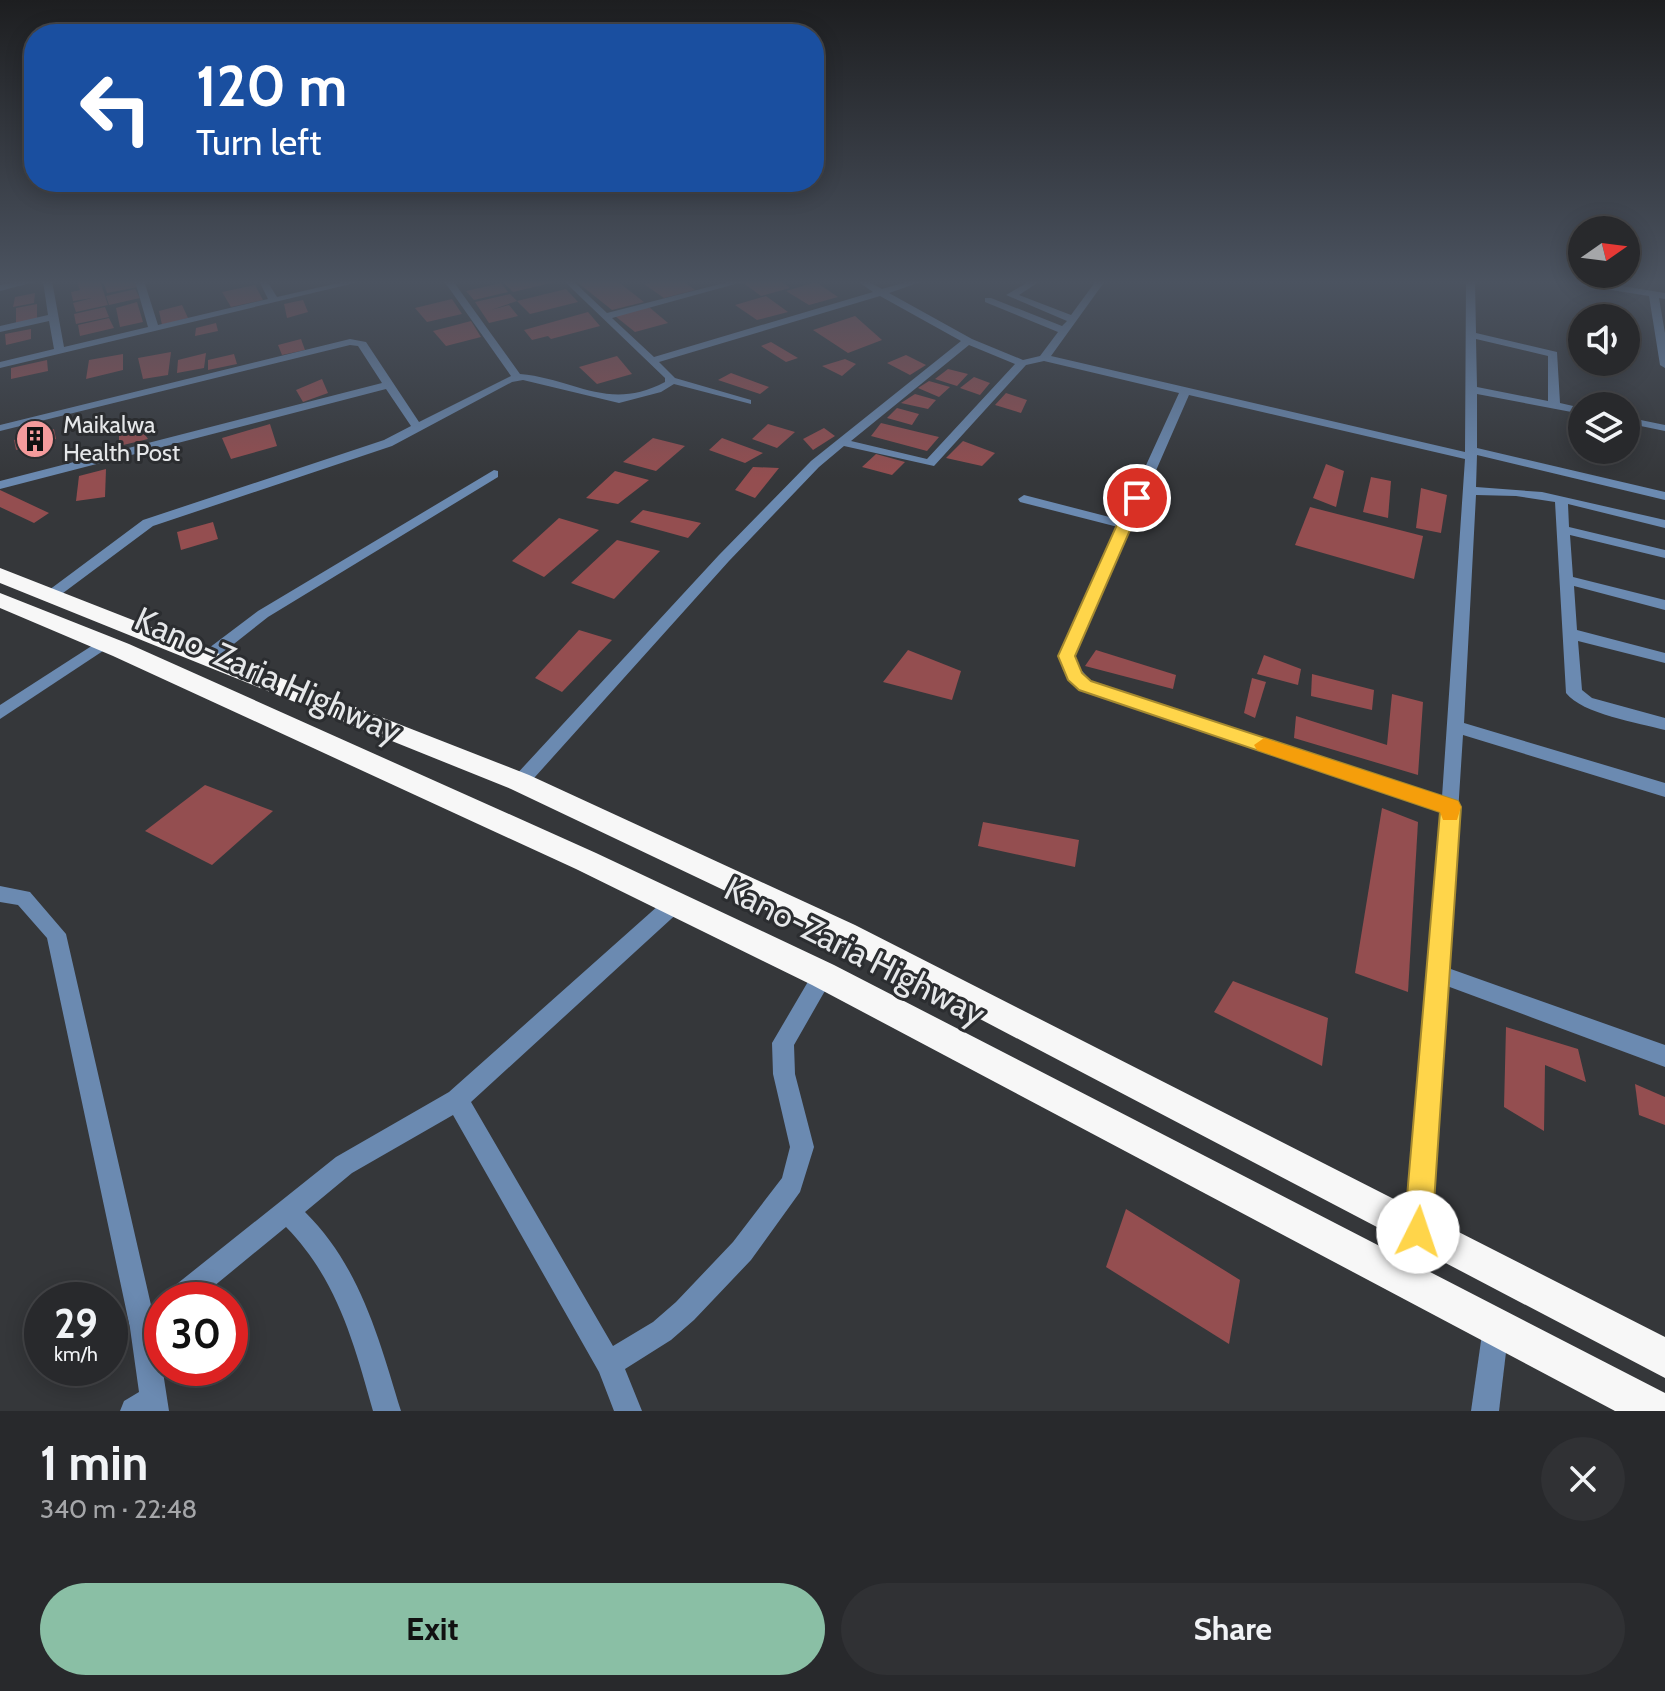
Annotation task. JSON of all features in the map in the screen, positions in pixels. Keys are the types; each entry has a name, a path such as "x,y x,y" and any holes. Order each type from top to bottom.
{"highway":[{"name":"Kano-Zaria Highway","path":"0,575 520,782 845,934 1665,1358"},
{"name":"Kano-Zaria Highway","path":"0,600 104,643 675,903 823,975 1657,1411"}],"street":[{"path":"0,365 73,347"},
{"path":"0,428 330,347"},
{"path":"364,347 416,426"},
{"path":"495,347 517,377"},
{"path":"637,347 671,380 747,402"},
{"path":"652,361 699,347"},
{"path":"520,782 724,558 815,464 961,347"},
{"path":"982,347 1022,363"},
{"path":"1044,358 1053,347"},
{"path":"1418,1232 1436,973 1458,727 1470,491 1470,347"},
{"path":"1522,347 1553,354 1554,406"},
{"path":"841,442 930,463 1022,363 1044,358 1665,496"},
{"path":"50,596 148,523 368,451 517,377 619,400 667,387 671,380"},
{"path":"0,485 388,385"},
{"path":"1470,389 1568,408"},
{"path":"1185,391 1067,656 1068,666 1085,685 1451,807"},
{"path":"1640,423 1665,428"},
{"path":"206,658 263,614 494,474"},
{"path":"1470,491 1493,489 1561,500 1665,524"},
{"path":"1024,499 1125,525"},
{"path":"1561,500 1574,693 1587,702 1665,724"},
{"path":"1564,530 1665,554"},
{"path":"1568,580 1665,605"},
{"path":"1572,634 1665,658"},
{"path":"0,713 104,643"},
{"path":"1458,727 1665,790"},
{"path":"0,894 23,898 56,934 144,1288"},
{"path":"199,1282 344,1165 457,1100 675,903"},
{"path":"1436,973 1665,1056"},
{"path":"609,1364 662,1331 685,1311 742,1251 792,1184 802,1147 784,1074 783,1043 823,975"},
{"path":"457,1100 609,1364 628,1411"},
{"path":"286,1210 321,1246 345,1289 387,1411"},
{"path":"1485,1411 1496,1327"},
{"path":"147,1407 148,1386"}],"building":[{"path":"279,347 304,347 305,350 282,355"},
{"path":"762,347 779,347 798,358 786,362"},
{"path":"839,347 864,347 848,353"},
{"path":"171,352 168,375 143,379 138,358"},
{"path":"206,353 204,368 177,373 178,360"},
{"path":"123,354 123,370 86,379 89,360"},
{"path":"234,354 237,364 208,370 208,360"},
{"path":"906,355 926,365 910,375 887,363"},
{"path":"617,356 632,374 597,384 579,367"},
{"path":"845,359 856,364 842,376 822,366"},
{"path":"47,360 48,371 11,379 11,368"},
{"path":"948,369 968,374 957,386 935,379"},
{"path":"731,373 769,387 760,394 718,380"},
{"path":"974,377 990,383 980,395 960,388"},
{"path":"322,379 328,393 303,402 296,390"},
{"path":"929,381 950,387 939,397 918,388"},
{"path":"1006,393 1027,400 1021,413 995,405"},
{"path":"915,394 936,400 928,409 901,403"},
{"path":"897,408 919,414 912,425 887,418"},
{"path":"881,423 939,437 927,451 871,436"},
{"path":"137,424 148,439 119,446 119,431"},
{"path":"270,424 277,446 231,459 222,438"},
{"path":"768,424 795,432 777,448 752,439"},
{"path":"824,428 835,436 813,450 803,439"},
{"name":"Maikalwa Health Post","path":"54,429 56,439 16,450 14,440"},
{"path":"653,438 685,446 656,471 623,462"},
{"path":"722,438 763,453 745,463 709,450"},
{"path":"963,441 995,453 982,466 946,458"},
{"path":"876,454 905,462 892,475 862,467"},
{"path":"1326,464 1344,471 1336,507 1313,498"},
{"path":"753,467 779,468 755,498 735,490"},
{"path":"106,469 105,497 76,501 79,476"},
{"path":"615,471 649,480 618,504 586,498"},
{"path":"1371,477 1391,481 1388,518 1363,512"},
{"path":"1421,488 1447,495 1441,533 1416,528"},
{"path":"0,490 49,513 34,523 0,507"},
{"path":"1310,507 1423,536 1414,579 1295,545"},
{"path":"643,510 701,523 688,538 630,522"},
{"path":"559,518 599,530 544,577 512,561"},
{"path":"213,522 218,539 181,550 177,532"},
{"path":"617,540 660,551 614,599 571,583"},
{"path":"579,630 612,640 562,692 535,678"},
{"path":"908,650 961,671 952,700 883,682"},
{"path":"1096,650 1176,675 1173,689 1085,666"},
{"path":"1264,655 1301,669 1298,685 1257,674"},
{"path":"1312,674 1374,690 1372,710 1311,696"},
{"path":"1252,678 1266,682 1255,718 1244,713"},
{"path":"1392,694 1423,702 1418,775 1294,738 1296,716 1387,745"},
{"path":"205,785 273,811 212,865 145,831"},
{"path":"1382,808 1418,822 1408,992 1355,973"},
{"path":"983,822 1079,840 1075,867 978,846"},
{"path":"1233,981 1328,1018 1322,1066 1214,1012"},
{"path":"1506,1027 1578,1049 1586,1082 1545,1065 1544,1131 1504,1107"},
{"path":"1635,1084 1665,1097 1665,1125 1639,1115"},
{"path":"1126,1209 1240,1280 1229,1344 1106,1267"}],"slow traffic":[{"path":"1264,745 1451,807 1450,814"}],"place":[{"name":"Maikalwa Health Post","path":"35,439"}],"route":[{"path":"1137,498 1067,656 1068,666 1075,676 1085,685 1451,807 1418,1232"}]}
